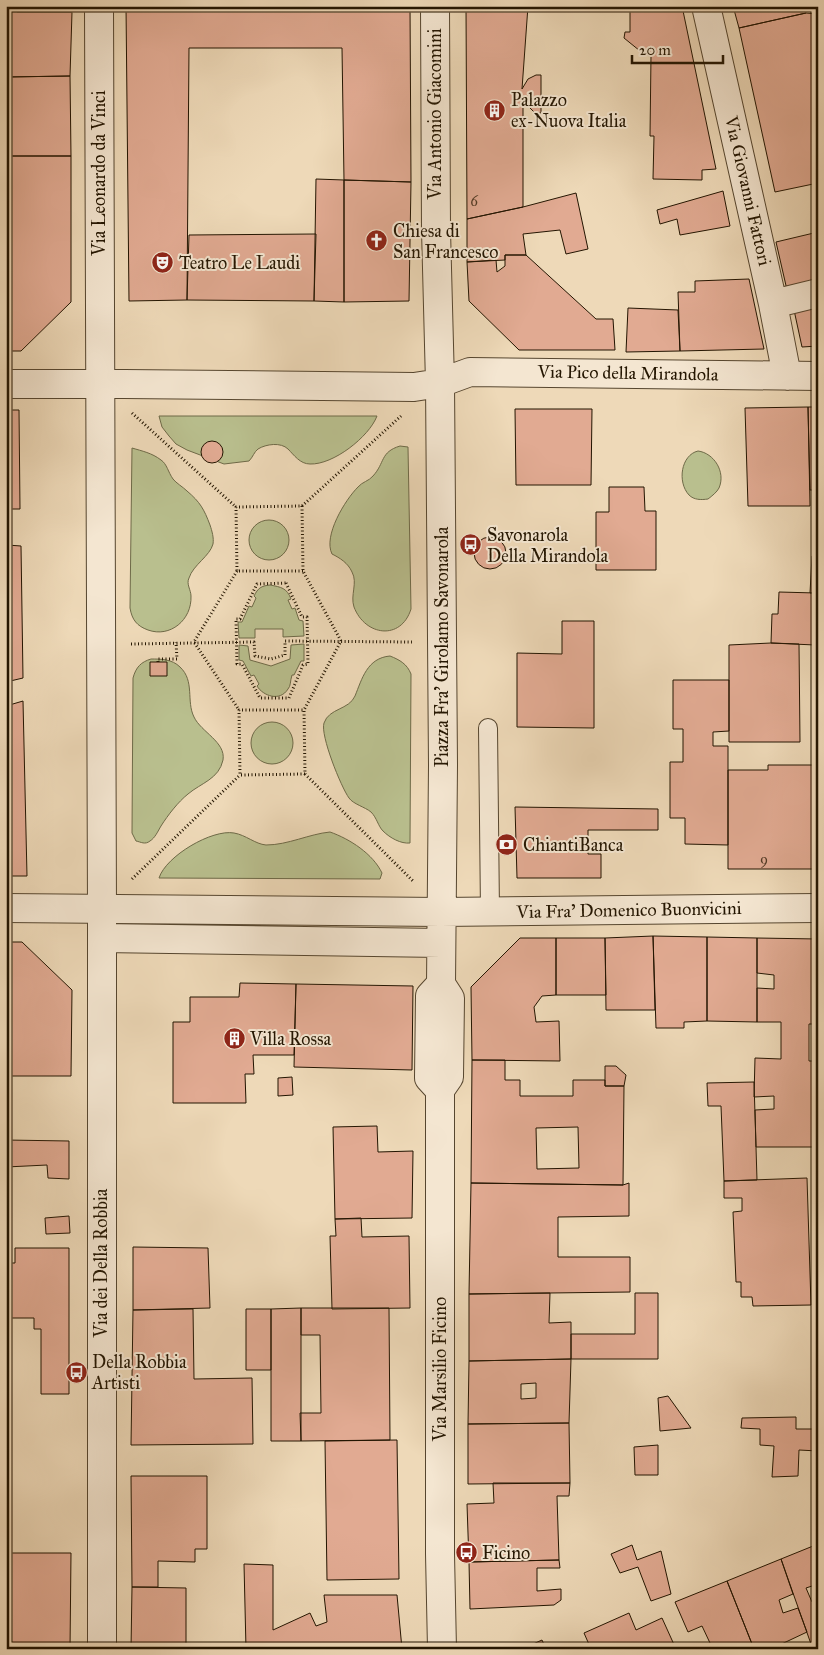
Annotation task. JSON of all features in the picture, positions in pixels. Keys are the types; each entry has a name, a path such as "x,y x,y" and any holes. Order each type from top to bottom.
{"street":[{"name":"Via Leonardo da Vinci","path":"99,6 100,384"},
{"name":"Via Antonio Giacomini","path":"435,6 436,220 439,341"},
{"name":"Via Giovanni Fattori","path":"706,6 773,304 787,376"},
{"path":"773,304 818,293"},
{"name":"Piazza Fra' Girolamo Savonarola","path":"439,341 443,766 442,944"},
{"name":"Via Pico della Mirandola","path":"440,383 470,372 818,376"},
{"path":"6,384 414,387 440,383"},
{"path":"100,384 102,938 442,944"},
{"path":"6,908 441,912"},
{"name":"Via Fra' Domenico Buonvicini","path":"441,912 818,908"},
{"name":"Via dei Della Robbia","path":"102,938 102,1649"},
{"name":"Via Marsilio Ficino","path":"442,944 441,984 430,996 429,1078 440,1090 440,1554 442,1649"}],"lane":[{"path":"488,728 490,912"}],"path":[{"path":"129,410 236,507 302,506 407,411"},
{"path":"302,506 303,571 341,640"},
{"path":"194,642 237,571 236,507"},
{"path":"237,571 303,571"},
{"path":"286,583 302,617 307,617 308,664 303,665 289,698 260,698 242,664 237,664 236,642 236,620 240,619 257,584 286,583"},
{"path":"341,640 304,710 305,774 416,884 441,912"},
{"path":"128,644 254,642 255,656 271,659 285,654 285,641 415,642"},
{"path":"158,662 158,659 177,659 176,642"},
{"path":"194,642 239,710 240,775"},
{"path":"239,710 304,710"},
{"path":"129,882 240,775 305,774"},
{"path":"813,1649 818,1647"}],"green space":[{"path":"159,416 377,416 373,424 358,441 329,460 306,464 285,447 273,444 258,449 249,461 224,464 176,444 162,427"},
{"path":"400,446 408,447 411,609 406,619 399,626 383,631 374,629 359,617 353,603 354,576 346,563 332,554 330,538 347,500 360,485 373,476 389,451"},
{"path":"132,448 151,454 163,462 173,479 201,506 213,534 211,548 191,573 188,580 191,596 188,613 178,625 164,631 156,632 141,627 132,616 130,608"},
{"path":"698,451 714,459 720,470 721,482 719,488 708,499 691,497 685,490 683,483 682,476 685,463 692,454"},
{"path":"273,520 280,523 286,529 289,540 288,548 280,557 273,560 265,560 258,557 250,548 249,536 252,529 261,521"},
{"path":"270,585 280,587 288,592 291,599 288,600 292,609 295,608 299,620 303,621 304,636 283,637 283,629 255,629 255,638 239,638 238,622 242,622 249,606 252,607 256,598 254,596 258,589"},
{"path":"304,644 304,661 301,661 294,675 292,675 289,688 281,695 272,696 263,693 257,686 259,684 254,675 251,676 243,661 239,660 239,645 248,646 250,660 271,666 290,659 291,645"},
{"path":"390,656 403,663 411,674 410,843 399,841 389,836 381,829 371,812 349,798 332,761 324,729 324,723 330,714 352,701 363,676 371,665 382,658"},
{"path":"151,659 174,662 185,673 189,685 194,717 217,742 223,754 223,760 218,772 184,797 170,813 153,838 145,843 136,841 132,833 133,678 139,666"},
{"path":"276,722 284,725 290,731 293,743 290,755 284,761 268,764 260,761 254,755 251,739 254,731 260,725"},
{"path":"330,832 353,843 367,854 382,873 380,879 159,878 163,870 180,853 214,835 234,833 258,843 274,845"}],"building":[{"path":"18,6 72,6 72,12 17,12"},
{"path":"126,6 410,6 411,182 344,180 342,48 189,48 187,300 129,301"},
{"name":"Palazzo ex-Nuova Italia","path":"466,6 528,6 522,89 528,79 541,75 541,113 535,113 523,101 523,207 467,219"},
{"path":"630,6 682,6 716,169 702,170 702,180 653,179 654,136 650,136 651,56 645,55 624,38 625,32 630,32"},
{"path":"733,6 803,6 806,13 739,28"},
{"path":"6,12 72,12 70,76 6,77"},
{"path":"806,13 818,14 818,183 775,192 739,28"},
{"path":"70,76 71,156 6,156 6,77"},
{"path":"6,156 71,156 71,302 21,351 6,351"},
{"path":"316,179 344,180 344,302 314,301"},
{"name":"Chiesa di San Francesco","path":"344,180 411,182 409,301 344,302"},
{"path":"723,191 730,226 680,235 677,219 660,224 657,210"},
{"path":"576,193 588,249 566,254 560,230 523,234 526,255 505,255 505,260 467,262 467,219"},
{"path":"818,232 818,283 787,290 776,242"},
{"path":"316,234 314,301 187,300 189,235"},
{"path":"505,255 526,255 596,319 613,319 615,350 519,350 469,301 467,262 496,260 497,272 505,266"},
{"path":"749,279 764,349 680,351 678,292 695,292 695,281"},
{"path":"818,303 818,346 802,347 794,310"},
{"path":"628,308 678,310 680,351 626,352"},
{"path":"808,407 810,506 748,506 745,408"},
{"path":"808,407 818,407 818,490 810,490"},
{"path":"515,409 592,409 591,485 516,485"},
{"path":"6,410 19,410 20,509 6,509"},
{"path":"212,441 220,444 223,452 220,460 212,463 204,460 201,452 204,444"},
{"path":"609,487 644,487 645,511 656,511 656,570 596,570 596,512 609,512"},
{"path":"6,523 7,545 21,546 23,678 6,682"},
{"path":"490,537 496,538 501,542 505,547 505,559 501,564 496,568 490,569 484,568 479,564 475,559 474,553 475,547 479,542 484,538"},
{"path":"812,556 818,556 818,617 816,617 816,593 810,593"},
{"path":"779,592 816,593 815,645 771,643 772,614 778,614"},
{"path":"562,621 594,621 594,728 517,727 517,653 562,654"},
{"path":"799,644 800,742 729,742 729,645"},
{"path":"150,662 167,662 167,676 150,676"},
{"path":"673,680 729,680 729,731 713,732 713,746 728,746 728,845 685,844 685,818 670,818 670,762 683,762 683,729 673,729"},
{"path":"23,701 27,876 6,876 6,706"},
{"path":"768,765 818,765 818,869 728,869 728,770 768,770"},
{"path":"515,807 658,809 658,830 588,830 588,854 601,854 601,878 517,878"},
{"path":"653,936 655,1010 606,1010 605,938"},
{"path":"653,936 707,937 707,1021 684,1022 684,1028 656,1028"},
{"path":"707,937 757,938 757,1022 707,1021"},
{"path":"520,938 556,938 556,995 542,996 534,1007 536,1022 559,1021 560,1061 472,1060 471,987"},
{"path":"556,938 605,938 606,995 556,995"},
{"path":"757,938 818,939 818,1024 809,1024 809,1061 818,1061 818,1147 756,1147 755,1110 774,1109 774,1096 754,1097 755,1058 781,1059 781,1022 757,1022 757,988 774,989 774,975 757,973"},
{"path":"6,942 22,942 72,990 71,1076 6,1076"},
{"name":"Villa Rossa","path":"240,983 296,984 294,1055 253,1055 254,1074 245,1074 246,1103 173,1103 173,1022 190,1022 190,997 239,997"},
{"path":"296,984 413,986 412,1070 294,1067"},
{"path":"472,1060 505,1060 505,1080 520,1080 520,1096 573,1096 573,1080 605,1080 605,1086 624,1086 623,1185 471,1183","holes":["578,1127 579,1168 537,1169 536,1128"]},
{"path":"605,1066 616,1066 626,1075 624,1086 605,1086"},
{"path":"292,1077 293,1095 278,1096 278,1078"},
{"path":"754,1082 757,1180 724,1181 721,1106 708,1106 707,1083"},
{"path":"377,1126 378,1152 413,1151 412,1218 335,1219 333,1127"},
{"path":"6,1140 69,1141 69,1179 48,1178 47,1165 6,1167"},
{"path":"807,1178 811,1305 753,1306 752,1297 741,1297 741,1282 736,1282 733,1212 742,1211 742,1198 724,1198 724,1181"},
{"path":"471,1183 623,1185 629,1183 629,1216 558,1217 558,1257 630,1257 630,1292 469,1294"},
{"path":"69,1216 70,1233 46,1234 45,1218"},
{"path":"361,1218 362,1237 409,1236 410,1308 332,1309 330,1236 336,1236 335,1219"},
{"path":"133,1247 208,1248 210,1308 133,1310"},
{"path":"15,1248 69,1248 69,1394 41,1394 41,1329 34,1329 34,1318 6,1318 6,1263 15,1263"},
{"path":"550,1293 549,1323 571,1322 571,1359 469,1361 469,1294"},
{"path":"635,1293 658,1293 658,1359 571,1359 571,1334 635,1334"},
{"path":"301,1308 301,1441 271,1441 271,1309"},
{"path":"301,1308 389,1308 390,1440 301,1441 300,1413 321,1413 320,1335 301,1335"},
{"path":"193,1309 194,1379 252,1378 253,1444 131,1445 133,1310"},
{"path":"246,1309 271,1309 271,1370 246,1370"},
{"path":"571,1359 569,1423 468,1424 469,1361","holes":["536,1383 536,1398 521,1399 521,1384"]},
{"path":"668,1396 691,1428 660,1431 658,1398"},
{"path":"796,1417 796,1429 818,1429 818,1451 799,1450 798,1476 772,1477 774,1446 760,1445 760,1429 741,1428 742,1418"},
{"path":"569,1423 570,1483 468,1484 468,1424"},
{"path":"397,1440 399,1579 327,1580 325,1441"},
{"path":"658,1445 658,1475 635,1475 634,1447"},
{"path":"131,1476 207,1476 207,1549 195,1549 195,1562 158,1561 158,1587 132,1587"},
{"path":"493,1483 570,1483 569,1496 557,1496 559,1560 469,1562 467,1504 494,1503"},
{"path":"818,1544 818,1584 806,1588 812,1602 818,1599 818,1641 811,1644 781,1559"},
{"path":"632,1545 637,1560 661,1551 671,1594 651,1601 638,1567 620,1573 611,1554"},
{"path":"8,1553 71,1553 70,1649 8,1649"},
{"path":"781,1559 793,1594 779,1600 783,1613 798,1608 807,1632 771,1649 754,1649 727,1581"},
{"path":"559,1560 560,1568 537,1568 537,1591 561,1589 561,1600 554,1605 470,1609 469,1562"},
{"path":"244,1564 273,1565 273,1630 310,1613 316,1626 327,1622 324,1595 397,1595 402,1649 246,1649"},
{"path":"727,1581 754,1649 698,1649 710,1643 702,1626 688,1632 675,1602"},
{"path":"132,1587 186,1588 186,1649 131,1649"},
{"path":"629,1613 636,1630 662,1618 676,1649 591,1649 584,1633"},
{"path":"542,1640 546,1649 522,1649"}],"place":[{"name":"Palazzo ex-Nuova Italia","path":"495,110"},
{"name":"Chiesa di San Francesco","path":"377,241"},
{"name":"Teatro Le Laudi","path":"163,263"},
{"name":"Savonarola Della Mirandola","path":"471,545"},
{"name":"ChiantiBanca","path":"507,845"},
{"name":"Villa Rossa","path":"234,1039"},
{"name":"Della Robbia Artisti","path":"76,1372"},
{"name":"Ficino","path":"466,1553"}]}
